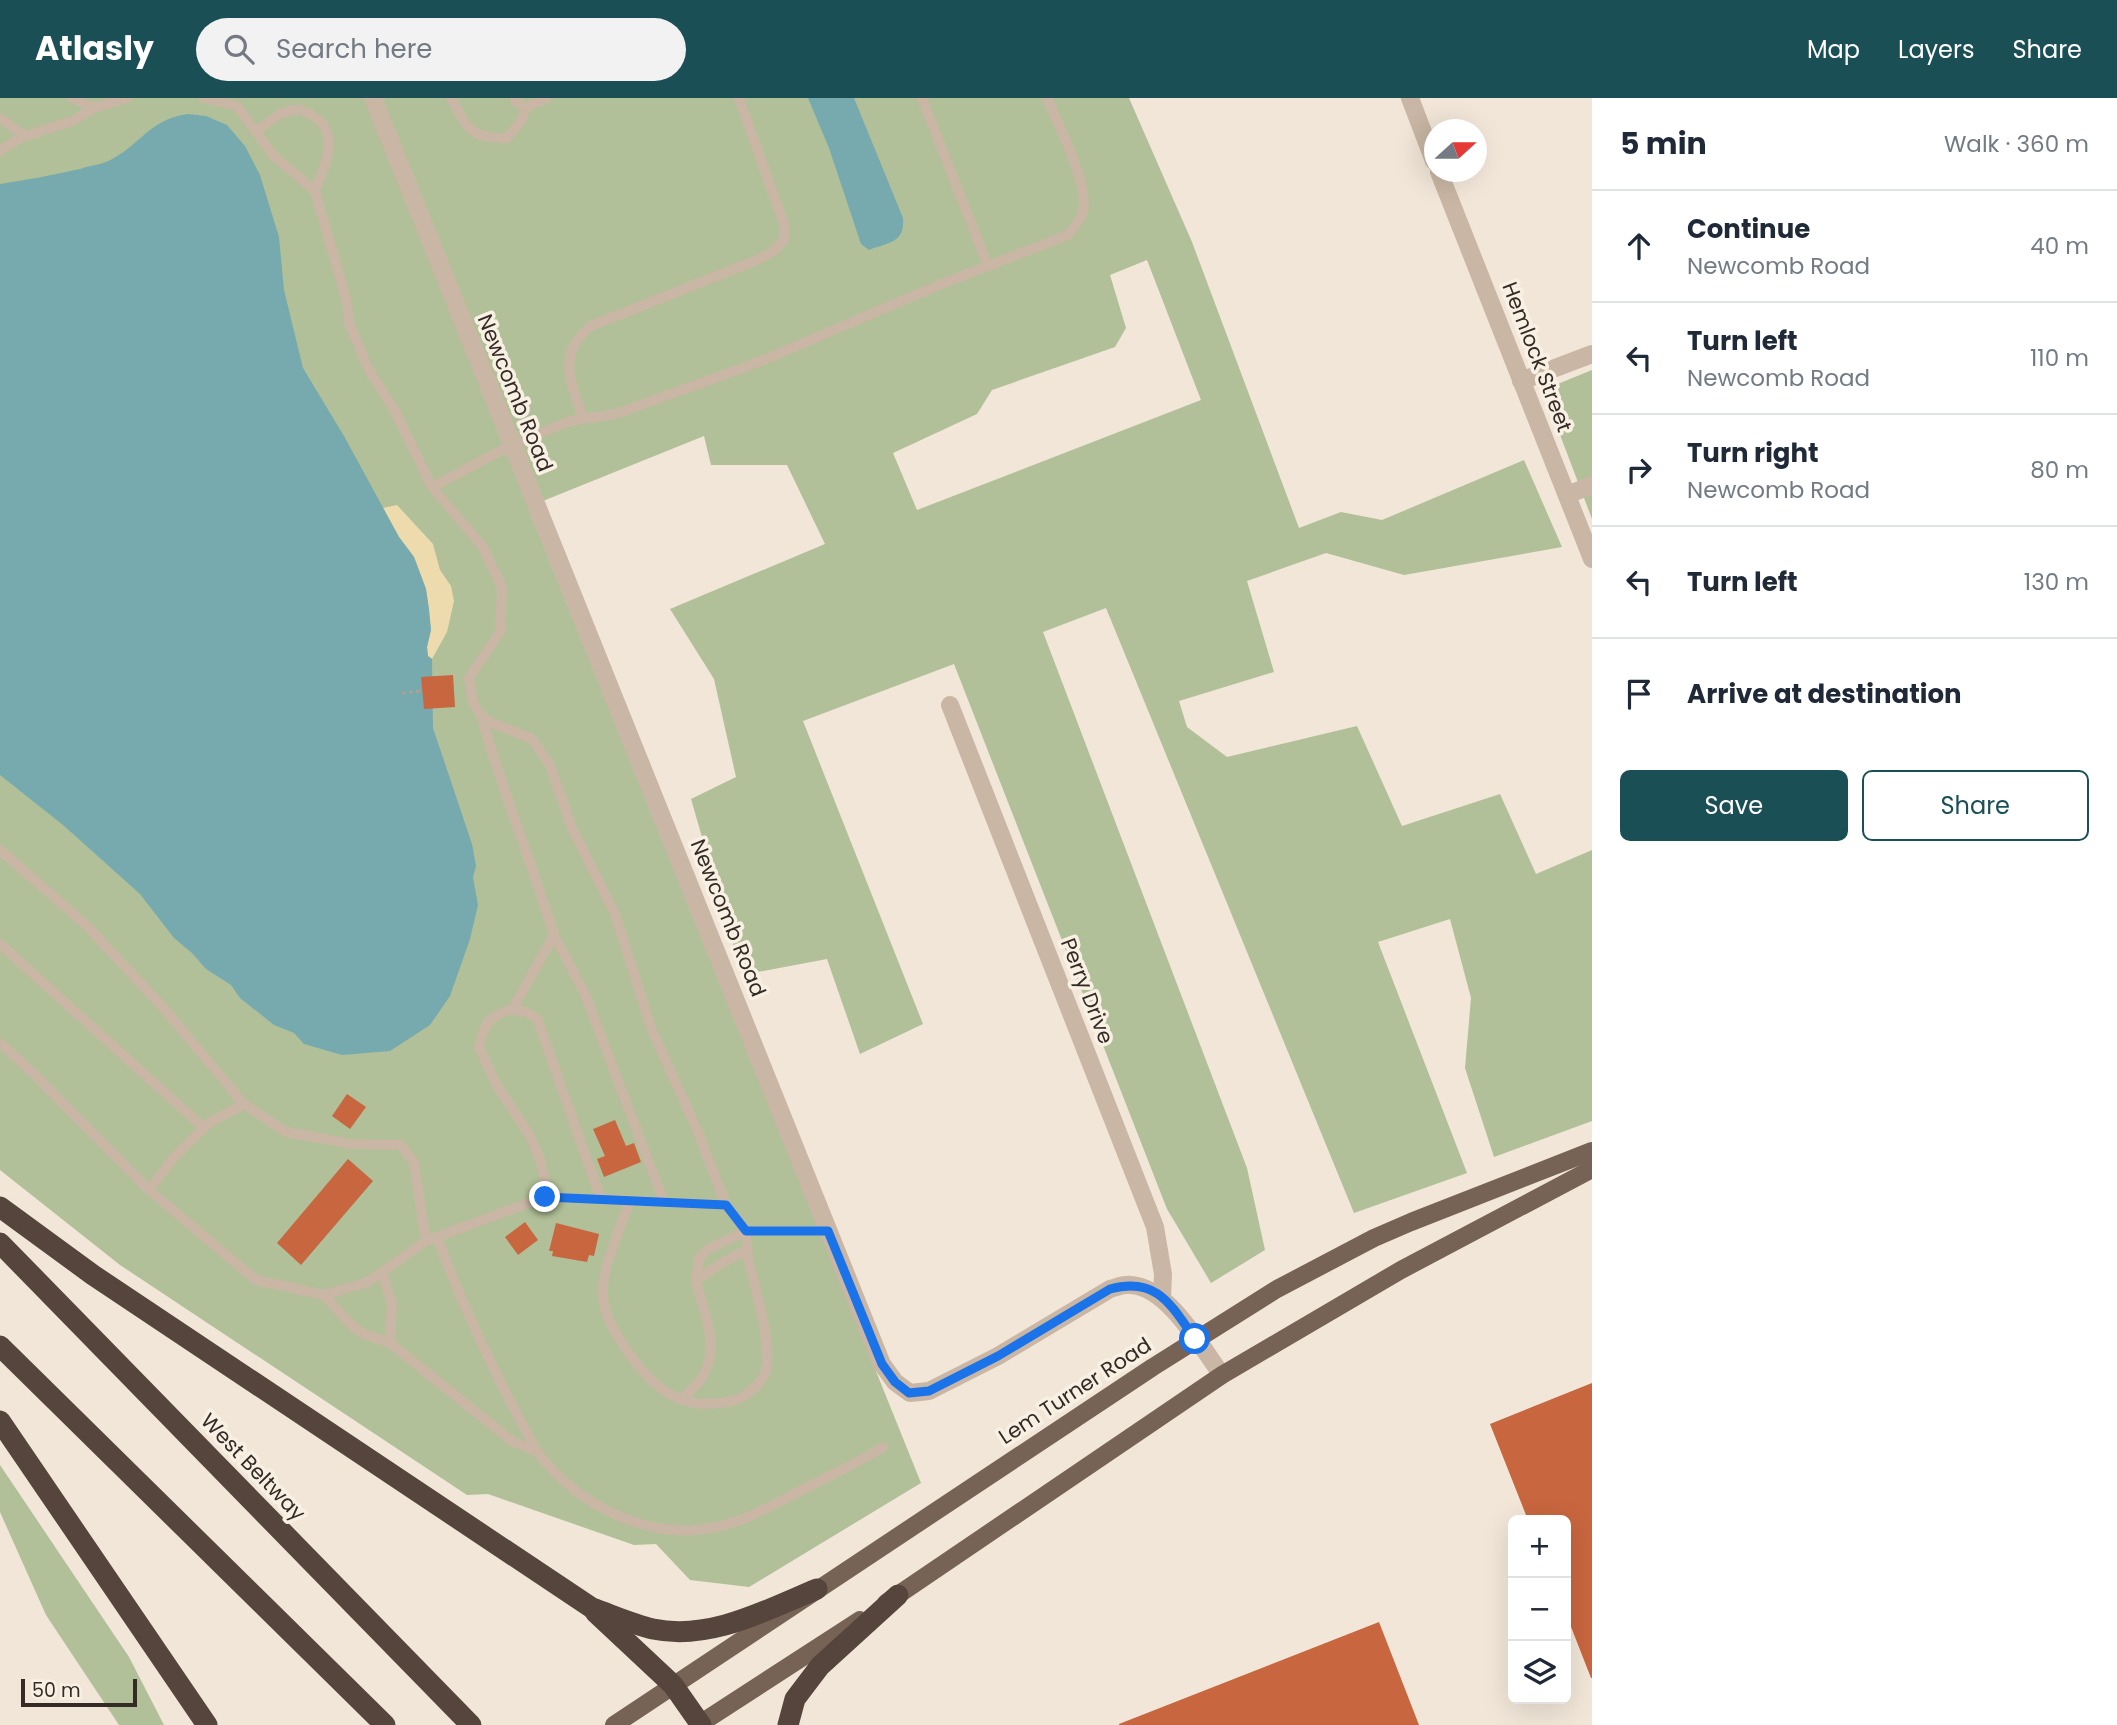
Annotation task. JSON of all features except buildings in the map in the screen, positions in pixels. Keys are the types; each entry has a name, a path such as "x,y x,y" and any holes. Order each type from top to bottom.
{"highway":[{"path":"0,1208 93,1275 592,1608 673,1685 700,1724"},
{"name":"West Beltway","path":"0,1243 471,1725"},
{"path":"0,1346 385,1725"},
{"path":"0,1421 207,1725"},
{"path":"592,1608 653,1629 689,1631 717,1628 817,1589"},
{"path":"788,1725 795,1699 820,1666 898,1595"}],"main road":[{"name":"Lem Turner Road","path":"614,1725 1195,1339 1277,1289 1374,1238 1592,1151"},
{"path":"700,1724 898,1595 1222,1375 1401,1270 1592,1169"}],"street":[{"name":"Newcomb Road","path":"373,98 882,1364 895,1382 909,1393 929,1391 998,1356 1110,1289 1128,1284 1146,1287 1162,1297"},
{"path":"1410,98 1424,134"},
{"name":"Hemlock Street","path":"1443,182 1592,559"},
{"path":"1521,381 1592,354"},
{"path":"1567,495 1592,485"},
{"name":"Perry Drive","path":"950,705 1155,1227 1163,1274 1162,1297"},
{"path":"1162,1297 1222,1375"}],"lane":[{"path":"72,98 94,108"},
{"path":"0,151 25,136 72,121 94,108 127,98"},
{"path":"204,98 237,106 273,155 315,191 347,302 349,323 369,369 395,411 432,488 484,547 502,587 500,632 469,678 473,702 480,714 530,857 554,935 584,994 664,1202"},
{"path":"451,98 477,135 491,139 507,138 522,120 526,107 547,98"},
{"path":"514,98 526,107"},
{"path":"583,419 569,370 570,350 580,335 591,326 757,260 775,250 785,238 784,224 739,98"},
{"path":"922,98 988,266"},
{"path":"432,488 512,445 560,425 617,414 759,362 1068,235 1079,222 1083,209 1083,191 1047,98"},
{"path":"256,131 281,113 299,109 318,119 328,131 327,160 315,191"},
{"path":"0,118 25,136"},
{"path":"480,714 490,722 532,739 550,765 572,828 615,914 652,1030 698,1132 726,1205 746,1231 747,1250 766,1342 765,1373 748,1394 728,1403 697,1404 680,1400 659,1388 639,1369 613,1329 605,1310 603,1290 630,1200"},
{"path":"0,850 87,926 161,1005 244,1104 286,1132 351,1144 401,1145 414,1163 426,1241"},
{"path":"513,1010 554,935"},
{"path":"0,944 204,1128"},
{"path":"549,1197 540,1159 530,1134 496,1084 479,1047 489,1020 507,1010 523,1011 537,1018 601,1199"},
{"path":"0,1043 149,1190 256,1280 324,1295 368,1282 426,1241 549,1197 726,1205"},
{"path":"149,1190 174,1157 204,1128 244,1104"},
{"path":"680,1400 703,1378 710,1360 712,1339 696,1280 699,1258 710,1248 746,1231 828,1231"},
{"path":"438,1237 480,1343 537,1452 565,1482 609,1512 644,1525 714,1528 750,1516 883,1447"},
{"path":"696,1280 747,1250"},
{"path":"383,1272 392,1304 390,1343"},
{"path":"324,1295 349,1323 364,1334 390,1343 512,1441 537,1452"}],"path":[{"path":"402,693 422,691"}],"green space":[{"path":"0,98 1129,98 1192,242 1299,528 1341,512 1382,520 1524,460 1562,547 1404,575 1326,553 1247,581 1274,672 1179,701 1187,727 1227,757 1357,726 1402,826 1500,794 1536,874 1592,850 1592,1121 1494,1157 1465,1068 1471,998 1450,919 1378,942 1467,1173 1354,1213 1106,608 1043,632 1247,1168 1265,1250 1211,1283 1167,1209 954,664 803,721 923,1024 860,1054 827,959 742,975 691,799 736,777 714,679 670,609 825,544 787,465 711,465 704,436 528,507 921,1483 749,1587 690,1580 656,1544 634,1545 488,1494 467,1495 120,1265 0,1170","holes":["1147,260 1201,400 917,510 893,453 977,414 992,390 1115,347 1126,328 1110,275"]},
{"path":"1592,370 1592,519 1543,390"},
{"path":"0,1465 129,1657 164,1725 119,1725 46,1615 0,1512"}],"sand":[{"path":"397,505 433,544 440,570 451,586 454,601 447,632 432,659 428,656 427,647 431,630 426,589 414,557 383,508"}],"water":[{"path":"808,98 854,98 903,218 901,232 889,243 869,250 861,244 829,148"},
{"path":"188,114 206,116 227,125 245,146 260,175 279,237 284,290 303,368 399,537 414,557 426,589 431,630 427,647 428,656 432,659 433,728 472,844 476,866 473,877 478,905 470,939 450,996 430,1025 390,1051 342,1055 304,1044 294,1033 274,1025 240,998 231,985 206,969 174,938 140,894 63,825 0,775 0,184 106,162 163,122"}],"route":[{"path":"545,1197 726,1205 746,1231 828,1231 882,1364 895,1382 909,1393 929,1391 998,1356 1110,1289 1128,1284 1146,1287 1162,1297 1195,1339"}]}
